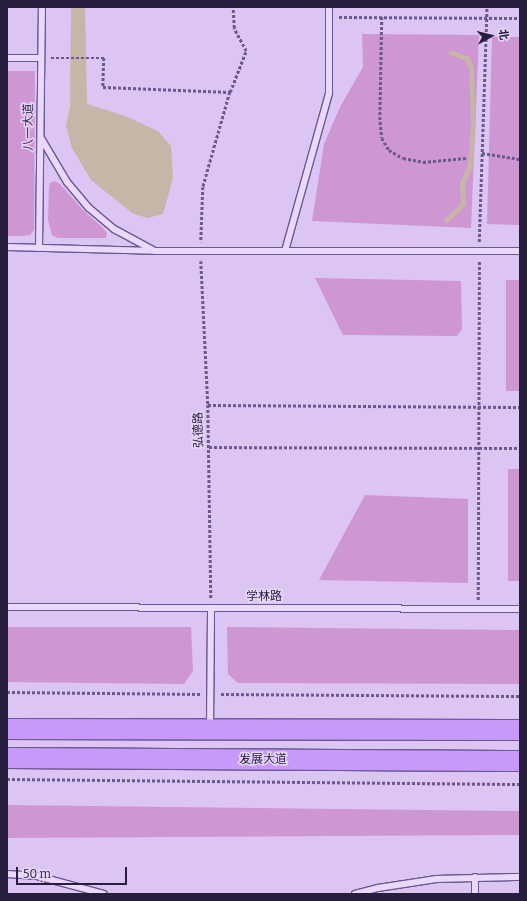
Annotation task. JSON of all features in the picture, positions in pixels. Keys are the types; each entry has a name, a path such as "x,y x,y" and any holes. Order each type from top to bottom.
{"main road":[{"path":"7,729 520,730"},
{"name":"发展大道","path":"7,758 520,761"}],"lane":[{"name":"八一大道","path":"39,248 40,58 42,7"},
{"path":"285,251 329,93 329,7"},
{"path":"7,58 40,58"},
{"path":"40,137 67,182 89,208 114,229 155,251"},
{"path":"7,247 155,251 520,251"},
{"name":"学林路","path":"7,607 520,609"},
{"path":"210,729 211,608"},
{"path":"7,874 37,876 104,894"},
{"path":"475,877 475,894"},
{"path":"356,894 378,888 436,879 520,877"}],"path":[{"name":"弘德路","path":"211,608 208,405 201,251 202,187 230,92 246,51 234,28 233,7"},
{"path":"478,608 479,251 487,7"},
{"path":"329,17 520,18"},
{"path":"382,17 380,117 382,138 385,144 389,150 403,158 423,162 466,158"},
{"path":"40,58 104,58 103,87 230,92"},
{"path":"482,153 520,159"},
{"path":"208,405 520,407"},
{"path":"209,447 520,448"},
{"path":"7,692 520,696"},
{"path":"7,779 520,784"}],"shaded area":[{"path":"71,7 85,7 87,104 128,117 159,132 171,146 173,178 163,214 147,218 132,213 91,180 72,148 66,126 70,107"},
{"path":"362,34 479,35 471,228 312,221 324,144 340,107 363,67"},
{"path":"492,37 520,37 520,225 487,224"},
{"path":"7,71 35,71 34,230 30,235 24,236 7,236"},
{"path":"54,181 60,184 83,210 102,227 107,233 106,238 58,238 52,235 48,220 49,187 50,183"},
{"path":"315,278 461,281 462,329 457,336 343,335"},
{"path":"506,280 520,280 520,391 506,391"},
{"path":"508,469 520,469 520,581 508,581"},
{"path":"365,495 468,499 468,583 319,580"},
{"path":"7,627 191,627 193,671 184,684 7,682"},
{"path":"227,627 520,630 520,684 238,683 228,674"},
{"path":"7,805 520,811 520,835 7,838"}],"waterway":[{"path":"446,220 463,204 462,184 470,164 473,123 471,68 467,59 451,53"}]}
